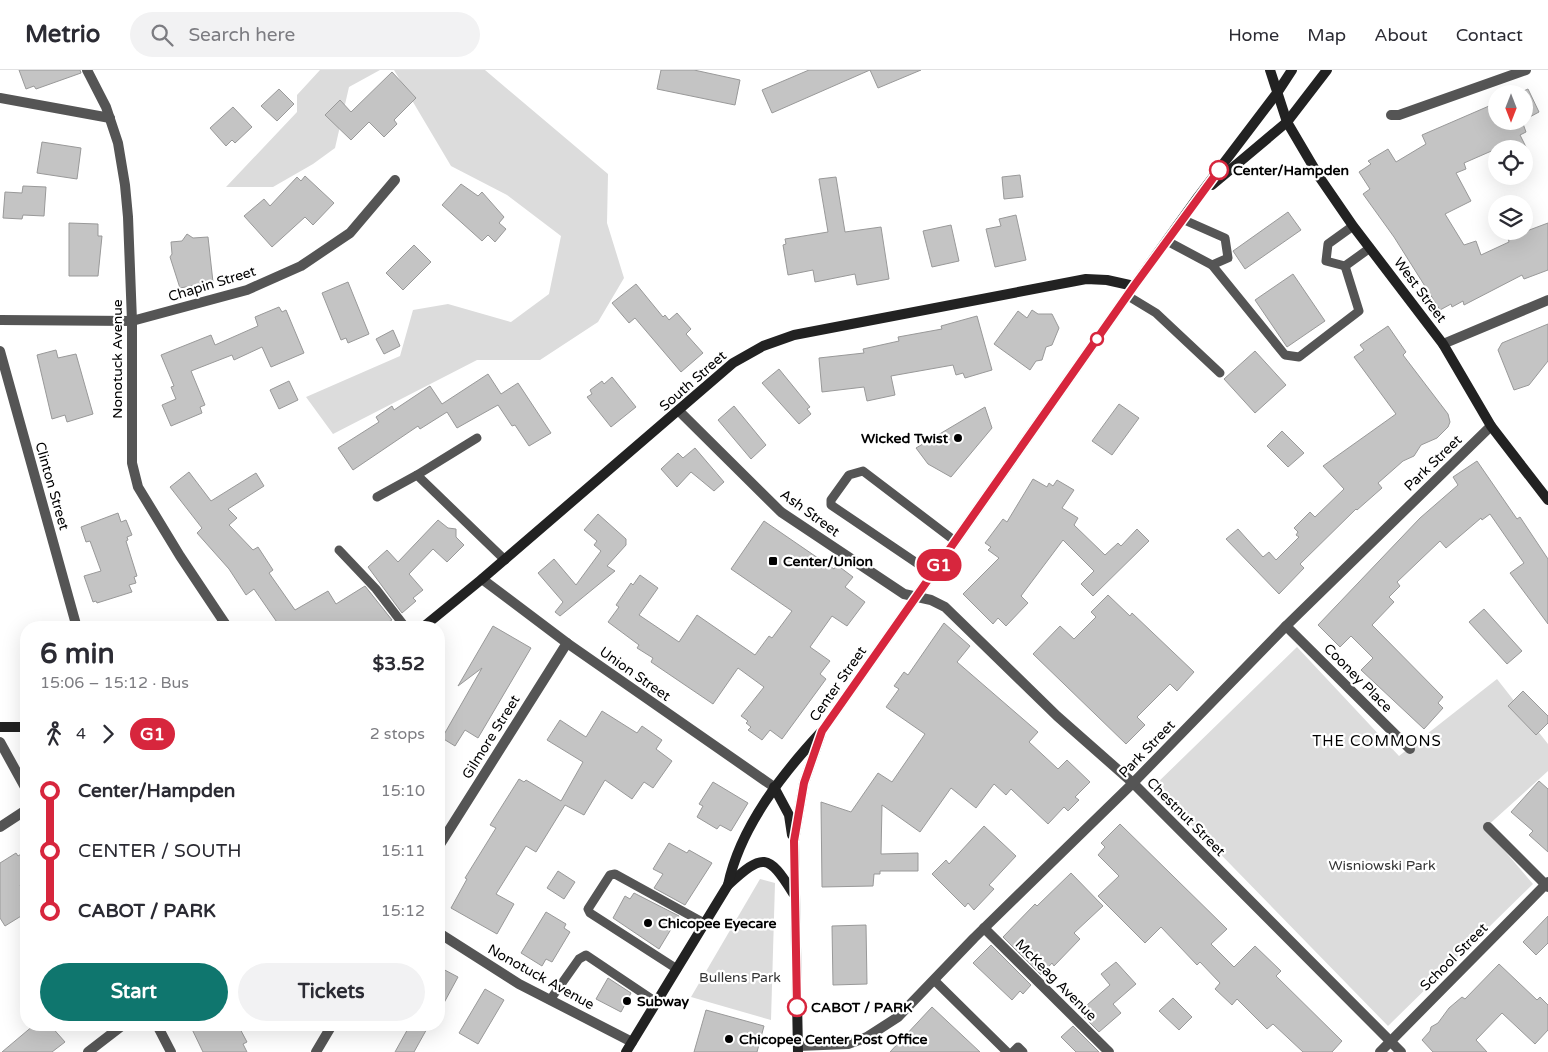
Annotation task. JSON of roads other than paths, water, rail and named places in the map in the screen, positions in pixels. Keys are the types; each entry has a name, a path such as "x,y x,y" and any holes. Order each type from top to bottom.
{"main road":[{"name":"West Street","path":"1270,70 1287,122 1320,178 1353,226 1443,344 1491,426 1548,500"},
{"name":"Center Street","path":"626,1052 728,885 732,863 774,787 822,731 1134,286 1292,70"},
{"name":"Center Street","path":"1198,197 1287,122 1327,70"},
{"name":"South Street","path":"431,621 505,560 733,363 763,346 794,335 1086,279 1108,280 1134,286"},
{"path":"0,727 20,726"},
{"path":"798,1049 793,894 794,841 804,783 822,731"},
{"path":"774,787 789,815 794,841"},
{"path":"728,885 746,868 762,863 771,864 778,869 793,894"}],"street":[{"name":"Nonotuck Avenue","path":"87,70 110,118 118,143 125,185 132,321 132,463 138,486 180,556 223,621"},
{"path":"1391,115 1399,115 1526,70"},
{"path":"0,98 110,118"},
{"name":"Chapin Street","path":"0,320 132,321 247,290 301,266 350,233 395,180"},
{"path":"1443,344 1548,300"},
{"name":"Clinton Street","path":"0,351 75,621"},
{"name":"Ash Street","path":"679,411 781,512 904,594 917,597"},
{"name":"Park Street","path":"798,1049 848,1044 867,1037 898,1017 984,928 1133,784 1286,626 1491,426"},
{"name":"Union Street","path":"482,579 567,643 774,787"},
{"name":"Chestnut Street","path":"917,597 931,600 945,607 1057,716 1133,784 1401,1052"},
{"name":"Cooney Place","path":"1286,626 1410,749"},
{"name":"Gilmore Street","path":"445,836 567,643"},
{"path":"0,742 20,778"},
{"path":"0,827 20,814"},
{"path":"1488,827 1547,884"},
{"name":"School Street","path":"1380,1052 1547,884"},
{"name":"McKeag Avenue","path":"984,928 1109,1052"},
{"name":"Nonotuck Avenue","path":"445,937 519,984 632,1042"},
{"path":"88,1052 115,1031"},
{"path":"160,1031 171,1052"},
{"path":"316,1052 328,1031"}],"lane":[{"path":"1182,219 1225,238 1228,258 1212,265"},
{"path":"1345,266 1326,261 1328,244 1353,226"},
{"path":"1167,241 1212,265 1285,355 1290,358 1299,357 1360,311 1345,266"},
{"path":"1345,266 1370,248"},
{"path":"1128,296 1156,313 1220,373"},
{"path":"377,497 477,438"},
{"path":"932,574 831,505 831,500 850,475 863,471 955,542"},
{"path":"417,475 505,560"},
{"path":"339,550 376,590 400,621"},
{"path":"676,969 590,913 588,909 610,875 616,874 704,924"},
{"path":"550,1000 579,959 586,955 656,1002"},
{"path":"934,980 1007,1052"},
{"path":"1013,1052 1018,1047 1023,1052"}],"place":[{"name":"Center/Hampden","path":"1219,170"},
{"name":"Wicked Twist","path":"958,438"},
{"name":"Center/Union","path":"773,561"},
{"name":"Chicopee Eyecare","path":"648,923"},
{"name":"Subway","path":"627,1001"},
{"name":"CABOT / PARK","path":"797,1007"},
{"name":"Chicopee Center Post Office","path":"729,1039"}],"district":[{"name":"THE COMMONS","path":"1377,741"}],"park label":[{"name":"Wisniowski Park","path":"1382,865"},
{"name":"Bullens Park","path":"740,977"}]}
